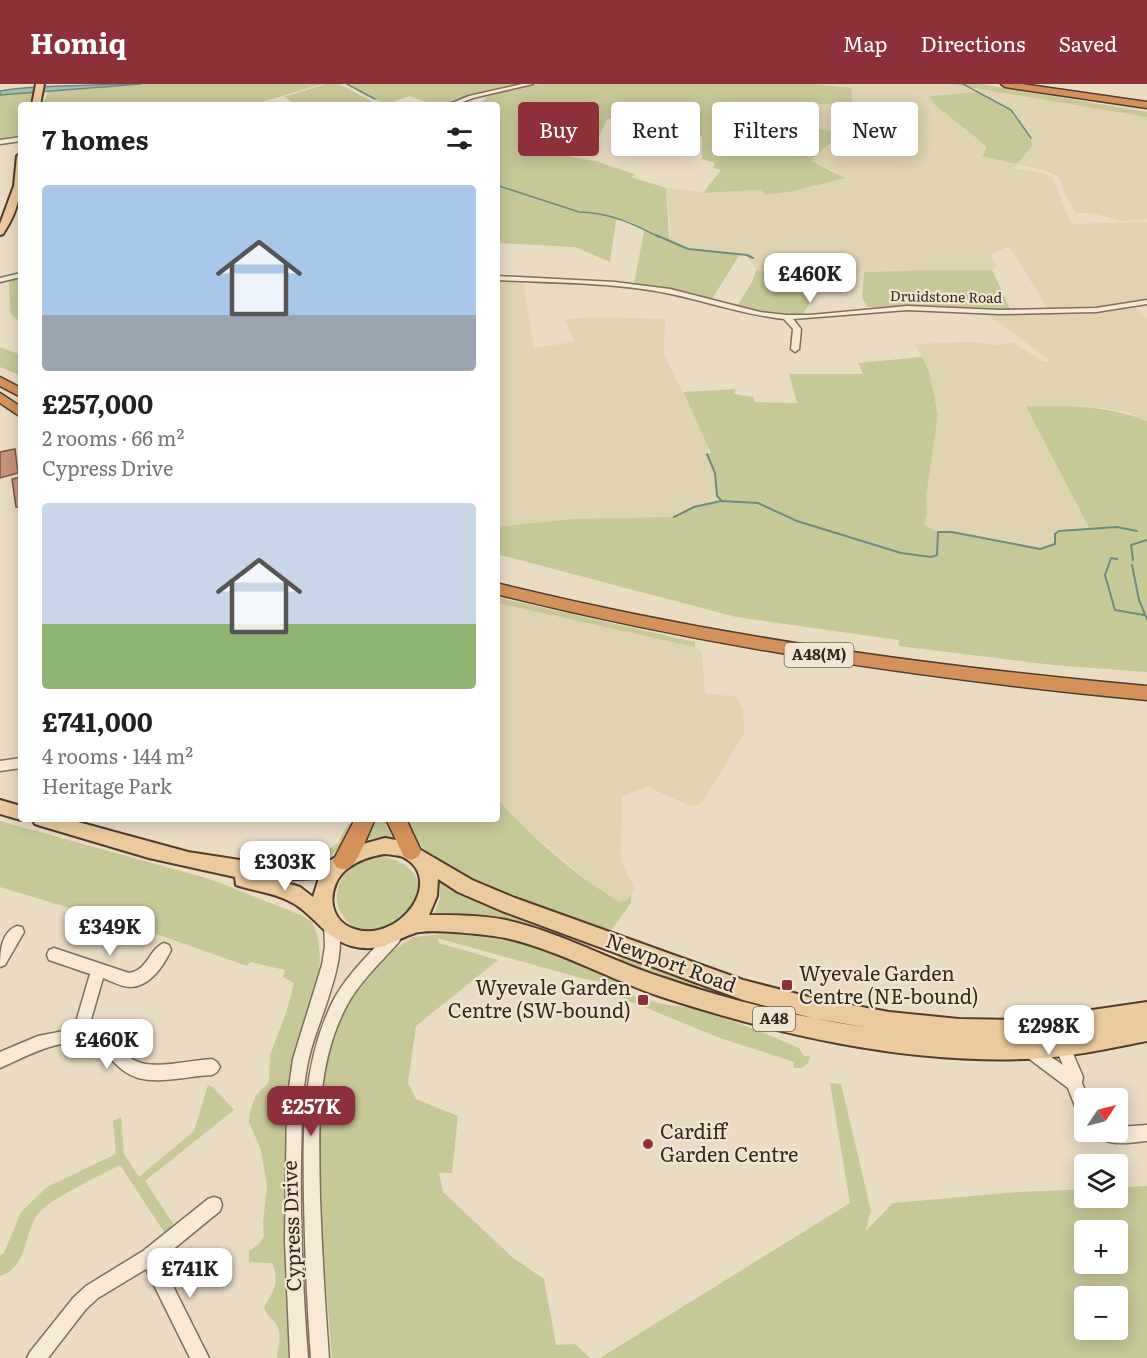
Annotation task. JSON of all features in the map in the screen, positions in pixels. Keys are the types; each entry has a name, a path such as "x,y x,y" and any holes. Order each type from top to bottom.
{"highway":[{"path":"1005,84 1147,103"},
{"path":"1033,84 1147,103"},
{"path":"0,372 18,379"},
{"path":"0,381 18,391"},
{"path":"0,395 18,404"},
{"path":"0,395 18,410"},
{"name":"A48(M)","path":"500,577 675,618 805,641 996,667 1147,681"},
{"name":"A48(M)","path":"500,589 655,625 844,659 1006,680 1147,693"},
{"path":"340,864 355,842 364,822"},
{"path":"398,822 416,856"}],"main road":[{"path":"0,232 18,189"},
{"path":"0,807 18,812"},
{"path":"52,822 206,864 286,874 308,873 340,864 364,851 385,846 400,847 416,856 427,871 429,892 424,908 413,924 394,937 373,940 351,938 342,935 292,893 228,875 206,864"},
{"name":"Newport Road","path":"416,856 465,886 509,905 743,990 813,1008 889,1022 959,1029 1023,1030 1147,1012"},
{"path":"328,921 322,892 326,879 340,864"},
{"name":"Newport Road","path":"413,924 477,925 520,932 660,987 801,1026 924,1045 964,1049 1028,1050 1064,1047 1147,1031"}],"street":[{"path":"458,102 530,84"},
{"path":"0,142 18,139"},
{"path":"0,280 18,276"},
{"name":"Druidstone Road","path":"500,278 615,284 670,291 760,314 786,317 907,308 1000,312 1096,310 1147,302"},
{"path":"786,317 796,330 795,349"},
{"path":"0,766 18,763"},
{"name":"Cypress Drive","path":"298,1358 292,1226 297,1078 308,1034 329,974 333,951 328,921"},
{"path":"0,960 4,945 17,932"},
{"name":"Cypress Drive","path":"320,1358 313,1247 310,1135 313,1086 329,1029 339,1006 354,981 394,937"},
{"path":"54,954 129,980 147,974 164,950"},
{"path":"79,1036 98,971"},
{"path":"1055,1027 1075,1077 1076,1088"},
{"path":"0,1060 51,1040 79,1036 102,1042 120,1060 140,1070 212,1067"},
{"path":"1028,1050 1074,1083"},
{"path":"1128,1134 1147,1133"},
{"path":"36,1358 80,1303 92,1292 149,1257 214,1205"},
{"path":"149,1257 200,1358"}],"shaded area":[{"path":"141,84 0,95 0,91 28,87"},
{"path":"816,84 950,84 1147,117 1147,219 1123,221 1092,213 1076,213 1059,177 1049,172 1017,164 1014,168 1052,177 1071,224 1147,222 1147,299 1096,308 1048,309 1009,246 992,254 997,265 992,270 821,272 756,270 746,255 696,251 669,239 666,188 712,193 760,190 766,195 813,187 837,172 811,161 813,157 819,156 819,153 831,145 831,156 918,156 918,102 846,102 841,86","holes":["978,93 1011,110 1031,138 1030,145 983,155 985,145 935,105 933,95"]},
{"path":"820,104 831,104 831,132 819,129"},
{"path":"500,280 523,281 534,348 574,342 565,320 589,317 665,319 664,354 710,450 703,453 707,454 715,473 717,496 721,501 694,507 674,517 500,527"},
{"path":"1135,308 1147,318 1147,421 1127,412 1105,408 1027,406 1089,528 1068,530 1055,535 1055,544 1040,549 952,532 938,532 924,525 938,415 929,371 915,344 969,342 997,345 1012,342 1044,362 1051,361 987,314 1067,314"},
{"path":"500,604 695,647 702,652 705,693 736,697 743,708 744,734 702,802 696,806 686,804 648,787 622,796 621,860 635,890 627,900 620,902 600,891 515,819 500,802"}],"green space":[{"path":"141,84 322,84 262,102 44,102 49,91"},
{"path":"326,84 339,84 373,102 292,102 284,97"},
{"path":"347,84 523,84 452,102 426,102 410,96 392,102 381,102 362,94"},
{"path":"540,84 816,84 851,88 852,102 819,104 819,102 712,102 712,156 815,156 811,161 845,178 794,191 766,195 760,190 703,193 721,170 713,168 715,163 702,159 700,102 611,102 611,119 607,119 599,137 599,102 518,102 518,156 567,156 599,162 636,175 631,177 666,188 669,239 696,251 740,254 712,299 634,284 644,231 627,221 616,220 610,262 575,247 500,243 500,102 482,102 491,93"},
{"path":"950,84 980,84 1147,112 1147,117"},
{"path":"24,91 35,93 33,102 18,102 18,138 0,141 0,95"},
{"path":"978,92 1011,110 1031,138 1032,146 1017,164 982,156 986,149 985,145 935,105 930,96"},
{"path":"819,128 831,131 831,143 819,152"},
{"path":"756,270 830,272 802,315 794,315 769,313 737,306 752,282"},
{"path":"992,270 1010,309 868,307 862,298 864,272"},
{"path":"18,279 18,320 10,313 9,281"},
{"path":"0,347 18,354 18,375 0,367"},
{"path":"922,357 929,371 938,415 924,525 938,532 952,532 1040,549 1055,544 1055,534 1059,531 1089,528 1026,406 1102,409 1147,421 1147,672 1053,665 898,646 899,640 736,617 500,555 500,527 572,519 674,517 694,507 721,501 717,496 715,473 707,454 711,453 683,392 736,389 734,394 754,397 754,402 797,403 789,374 863,374 858,363"},
{"path":"500,598 695,642 695,647 500,604"},
{"path":"500,802 539,841 571,868 620,902 627,900 631,895 631,903 612,929 603,932 490,891 461,876 436,859 416,840 407,822 500,822"},
{"path":"0,821 210,879 301,915 312,922 318,937 319,975 294,1060 296,1358 277,1358 279,1331 264,1307 276,1281 272,1263 249,1262 249,1251 260,1243 264,1236 263,1222 267,1186 261,1150 249,1122 250,1112 256,1095 269,1082 270,1055 286,1013 294,983 283,977 285,970 250,962 247,966 159,935 0,887"},
{"path":"351,822 355,822 337,850 316,863 305,866 304,863 252,862 257,857 318,856 338,843"},
{"path":"372,822 386,822 392,837 366,839"},
{"path":"377,857 396,860 412,871 419,887 418,897 409,912 395,922 373,930 357,928 345,919 338,907 337,892 343,877 356,865"},
{"path":"440,879 597,943 588,949 493,921 433,916 440,899"},
{"path":"454,933 501,937 547,949 569,957 632,989 581,978 437,938 439,943 498,960 416,1026 408,1083 416,1099 458,1116 452,1173 439,1173 443,1192 512,1257 544,1279 556,1345 575,1344 590,1358 332,1358 319,1201 319,1090 334,1029 352,992 388,954 413,937"},
{"path":"613,951 694,981 700,990 621,960"},
{"path":"590,985 630,994 647,1003 651,1001 688,1008 760,1031 799,1048 804,1056 810,1056 808,1062 805,1066 794,1068 794,1062 720,1038"},
{"path":"830,1083 841,1084 871,1211 865,1232 893,1203 1074,1189 1074,1208 1128,1208 1128,1187 1147,1186 1147,1358 600,1358 850,1203"},
{"path":"208,1085 213,1087 234,1110 145,1181 174,1225 164,1232 120,1165 75,1188 43,1209 33,1223 16,1266 0,1276 0,1255 4,1253 21,1212 47,1187 116,1154 113,1121 121,1117 124,1154 139,1177 194,1131"}],"building":[{"path":"15,449 18,473 0,478 0,452"},
{"path":"18,478 18,507 16,507 12,479"}],"waterway":[{"path":"347,84 375,99"},
{"path":"503,88 523,84"},
{"path":"963,84 1011,110 1031,138"},
{"path":"500,186 579,212 600,214 620,220 659,237"},
{"path":"656,235 688,249 747,255 753,258"},
{"path":"707,454 715,473 717,496 721,500"},
{"path":"674,517 694,507 721,501 758,503 797,521 901,553 931,557 937,555 938,532 952,532 1040,549 1055,544 1055,534 1059,531 1117,527 1137,531"},
{"path":"1133,560 1131,545 1147,540"},
{"path":"1117,559 1111,558 1105,575 1115,610 1144,615"},
{"path":"1132,565 1139,600 1147,619"}],"place":[{"name":"Wyevale Garden Centre (NE-bound)","path":"787,985"},
{"name":"Wyevale Garden Centre (SW-bound)","path":"643,1000"},
{"name":"Cardiff Garden Centre","path":"648,1144"}]}
